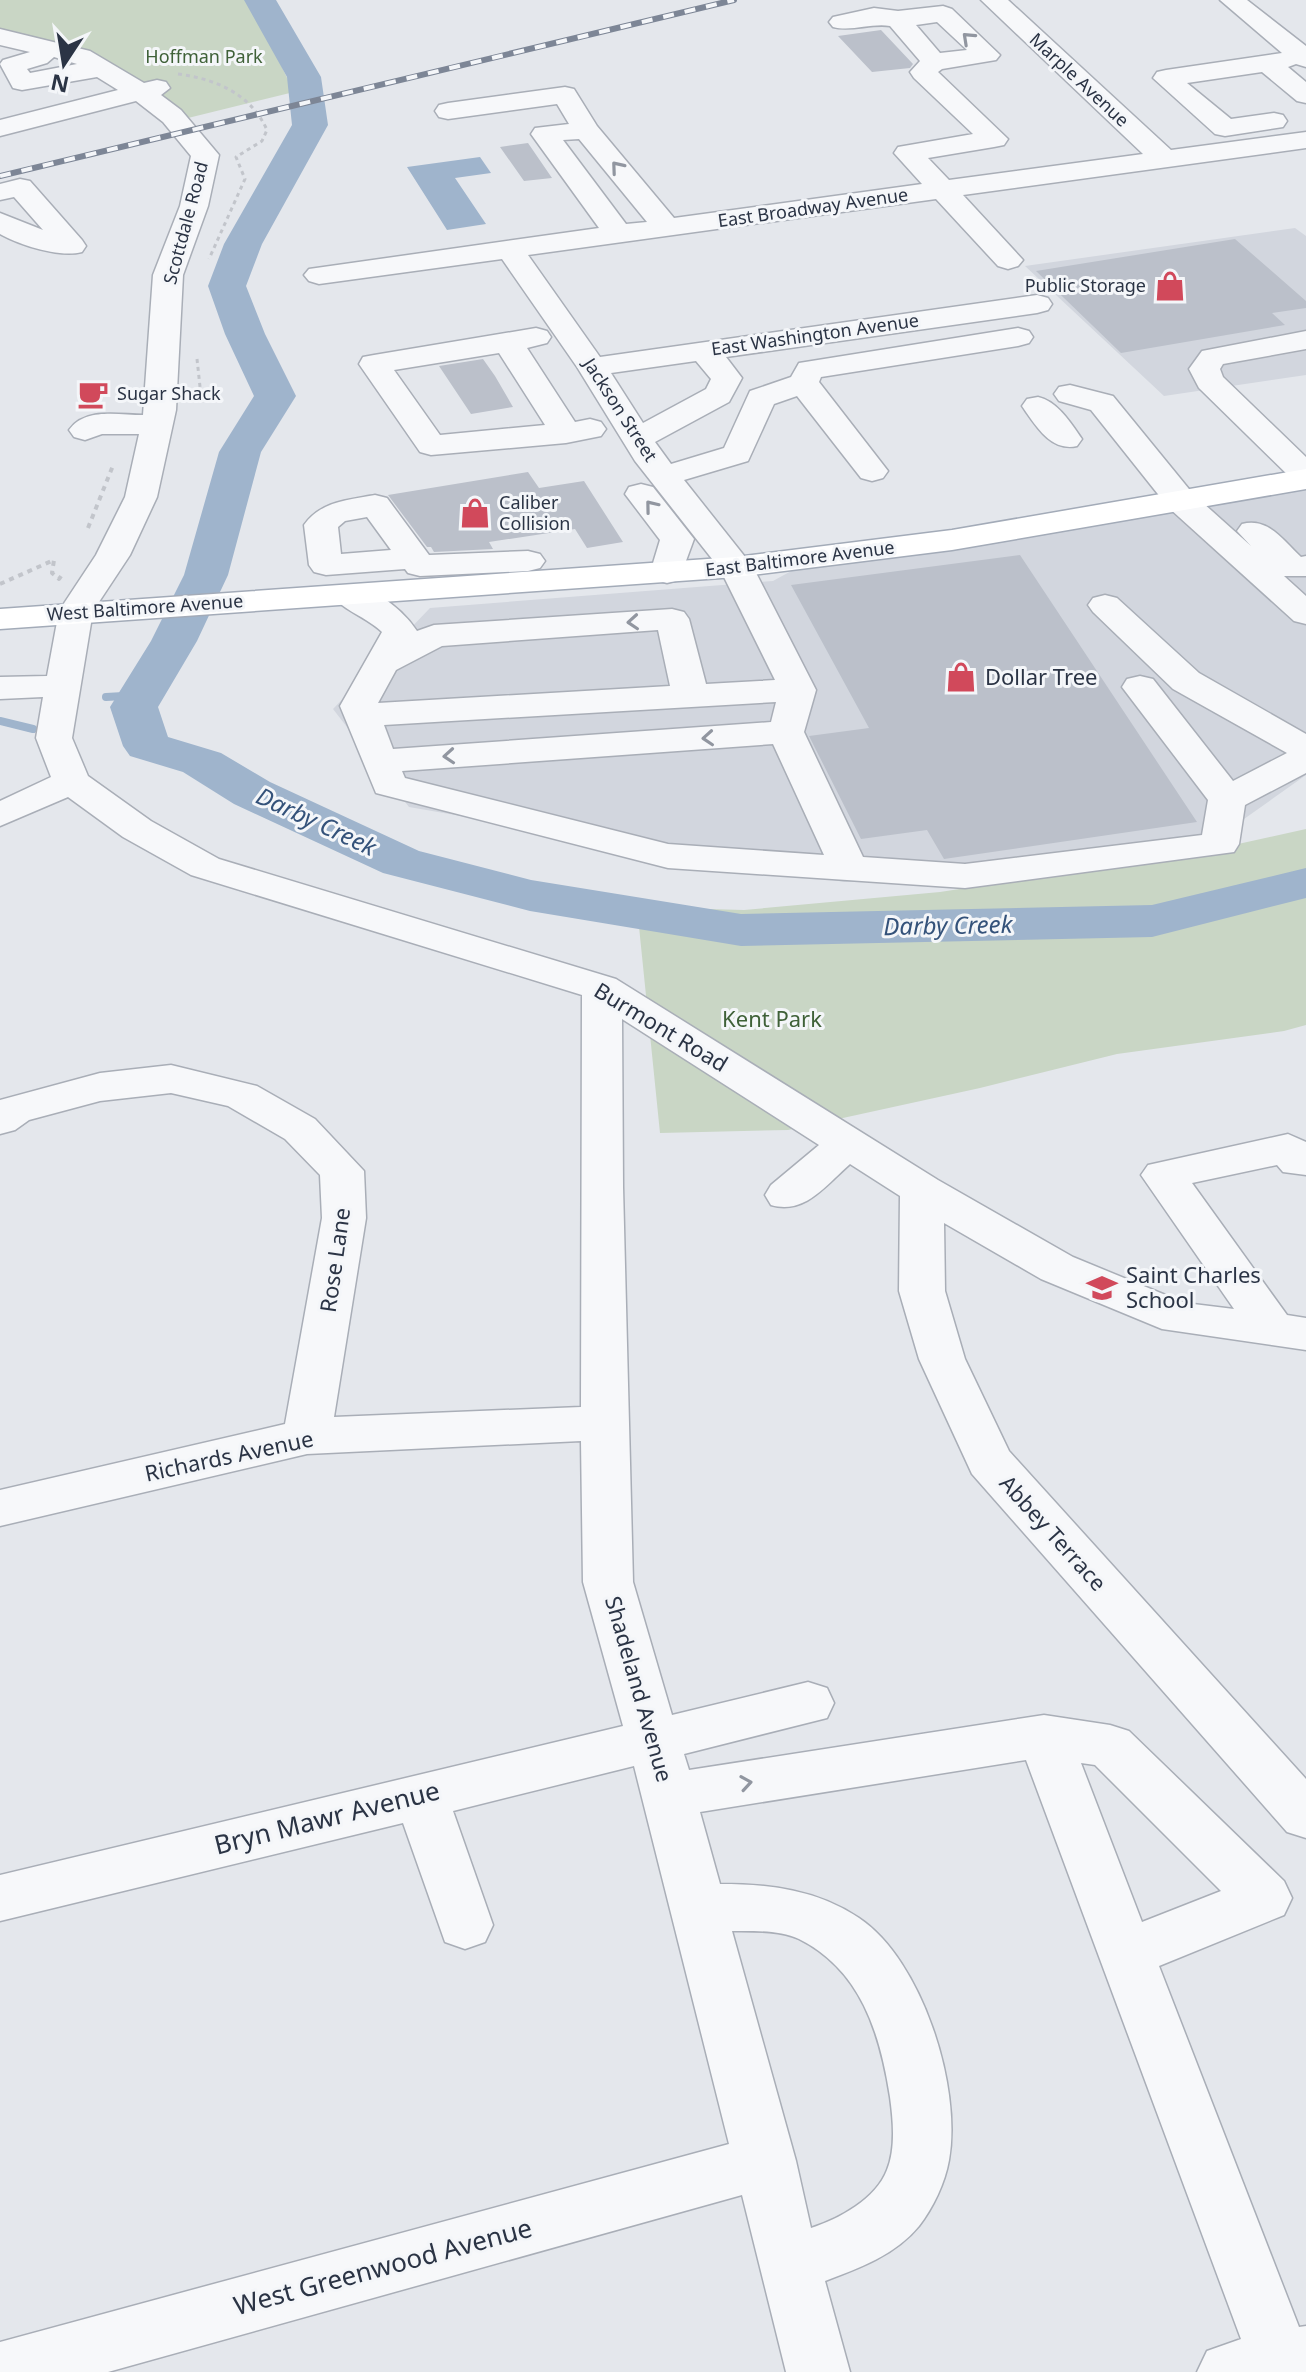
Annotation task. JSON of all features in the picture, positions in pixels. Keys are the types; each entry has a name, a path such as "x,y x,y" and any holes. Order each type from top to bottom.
{"main road":[{"name":"East Baltimore Avenue","path":"290,598 348,594 529,563 667,573 736,567 952,540 1306,477"},
{"name":"West Baltimore Avenue","path":"0,619 76,611 290,598"}],"street":[{"name":"Marple Avenue","path":"993,0 1164,159"},
{"path":"1232,0 1305,58"},
{"path":"842,22 874,16 898,19 943,14 987,55 934,62 923,72 994,139 908,153 1008,260"},
{"path":"898,19 934,62"},
{"path":"1265,25 1292,21"},
{"name":"Scottdale Road","path":"0,37 44,53 81,56 140,92 172,116 205,155 194,206 168,275 157,425 141,497 113,555 76,611"},
{"path":"44,53 12,65 22,82 101,68"},
{"path":"1305,58 1166,78 1225,128 1306,118"},
{"path":"1267,63 1306,95"},
{"path":"0,128 156,88 173,90 190,101"},
{"path":"448,111 565,95 586,130 667,227"},
{"path":"586,130 545,134 618,234"},
{"name":"East Broadway Avenue","path":"319,275 1306,140"},
{"path":"0,192 20,187 72,246 22,234 0,222"},
{"name":"Jackson Street","path":"509,248 644,448 736,567 798,690"},
{"name":"East Washington Avenue","path":"592,367 1037,304"},
{"path":"568,332 374,364 431,445 566,433 644,448 737,454 761,398 803,383 810,370 1018,337"},
{"path":"1306,340 1213,357 1204,369 1210,381 1306,477"},
{"path":"508,342 566,433"},
{"path":"667,573 677,539 616,463 644,448 718,395 727,378 704,351"},
{"path":"803,383 872,471"},
{"path":"1070,394 1102,403 1181,501 1306,614"},
{"path":"1066,439 1038,406 1102,403"},
{"path":"85,430 96,424 157,425"},
{"path":"1214,495 1294,568 1306,566"},
{"path":"414,558 420,566 529,563"},
{"path":"348,594 384,615 400,631 358,706 389,785 668,856 965,876 1220,844 1227,799 1140,687"},
{"path":"1105,605 1186,681 1306,749"},
{"path":"0,815 71,782 54,738 76,611"},
{"path":"382,663 434,636 672,619 690,697"},
{"path":"0,688 64,686"},
{"path":"362,715 798,690 786,732 849,868"},
{"path":"380,761 786,732"},
{"path":"1227,799 1306,758"},
{"name":"Burmont Road","path":"71,782 137,829 205,867 602,988 922,1190 1057,1268 1178,1318 1290,1332"},
{"name":"Shadeland Avenue","path":"602,988 601,1187 608,1582 669,1795 766,2161 818,2372"},
{"name":"Rose Lane","path":"0,1120 14,1110 100,1087 171,1079 242,1096 300,1129 342,1171 344,1218 307,1436"},
{"path":"787,1195 848,1143"},
{"path":"1290,1332 1163,1175 1288,1148 1298,1162 1306,1161"},
{"name":"Abbey Terrace","path":"922,1190 922,1291 942,1359 989,1461 1306,1816"},
{"name":"Richards Avenue","path":"0,1508 307,1436 605,1423"},
{"name":"Bryn Mawr Avenue","path":"0,1898 808,1703"},
{"path":"669,1795 1044,1736 1110,1746 1264,1898 1126,1954"},
{"path":"1044,1736 1126,1954 1272,2364"},
{"path":"421,1795 465,1925"},
{"path":"699,1908 777,1910 803,1915 837,1932 854,1945 887,1989 909,2040 921,2119 921,2144 915,2178 896,2209 865,2237 791,2263"},
{"name":"West Greenwood Avenue","path":"0,2372 766,2161"}],"path":[{"path":"85,536 104,487"},
{"path":"0,584 49,560 54,560 52,573 59,579 64,572"},
{"path":"11,580 18,585"}],"shaded area":[{"path":"1295,228 1306,236 1306,375 1164,396 1025,266"},
{"path":"1306,489 1306,775 1244,819 1230,862 844,882 409,807 333,709 430,608 773,581 793,570"}],"green space":[{"name":"Hoffman Park","path":"0,0 249,0 294,92 188,118 144,84 101,59 55,42 0,32"},
{"name":"Kent Park","path":"1306,829 1306,1025 1284,1031 1117,1054 788,1130 660,1133 637,907 744,910 940,892 1211,850"}],"water":[{"path":"480,157 491,173 455,178 486,224 447,230 407,167"}],"building":[{"path":"881,30 913,64 910,68 872,72 838,36"},
{"path":"528,143 552,178 524,181 500,147"},
{"name":"Public Storage","path":"1235,239 1306,301 1306,308 1272,313 1285,325 1121,353 1036,271"},
{"path":"483,359 513,407 471,414 439,366"},
{"name":"Caliber Collision","path":"528,472 539,488 584,481 623,542 587,548 575,529 489,542 493,549 434,552 388,495"},
{"path":"1020,555 1197,822 944,859 927,830 861,839 809,736 869,728 791,585"}],"waterway":[{"name":"Darby Creek","path":"260,0 304,77 310,125 243,244 227,286 245,334 275,396 240,452 206,575 174,641 134,707 147,746 204,763 200,762 252,793 401,862 530,895 741,930 1152,921 1306,883"},
{"path":"106,697 141,695"},
{"path":"0,721 33,729"}],"railway":[{"path":"0,176 734,0"}],"place":[{"name":"Public Storage","path":"1170,286"},
{"name":"Sugar Shack","path":"93,394"},
{"name":"Caliber Collision","path":"475,513"},
{"name":"Dollar Tree","path":"961,677"},
{"name":"Saint Charles School","path":"1102,1288"}]}
